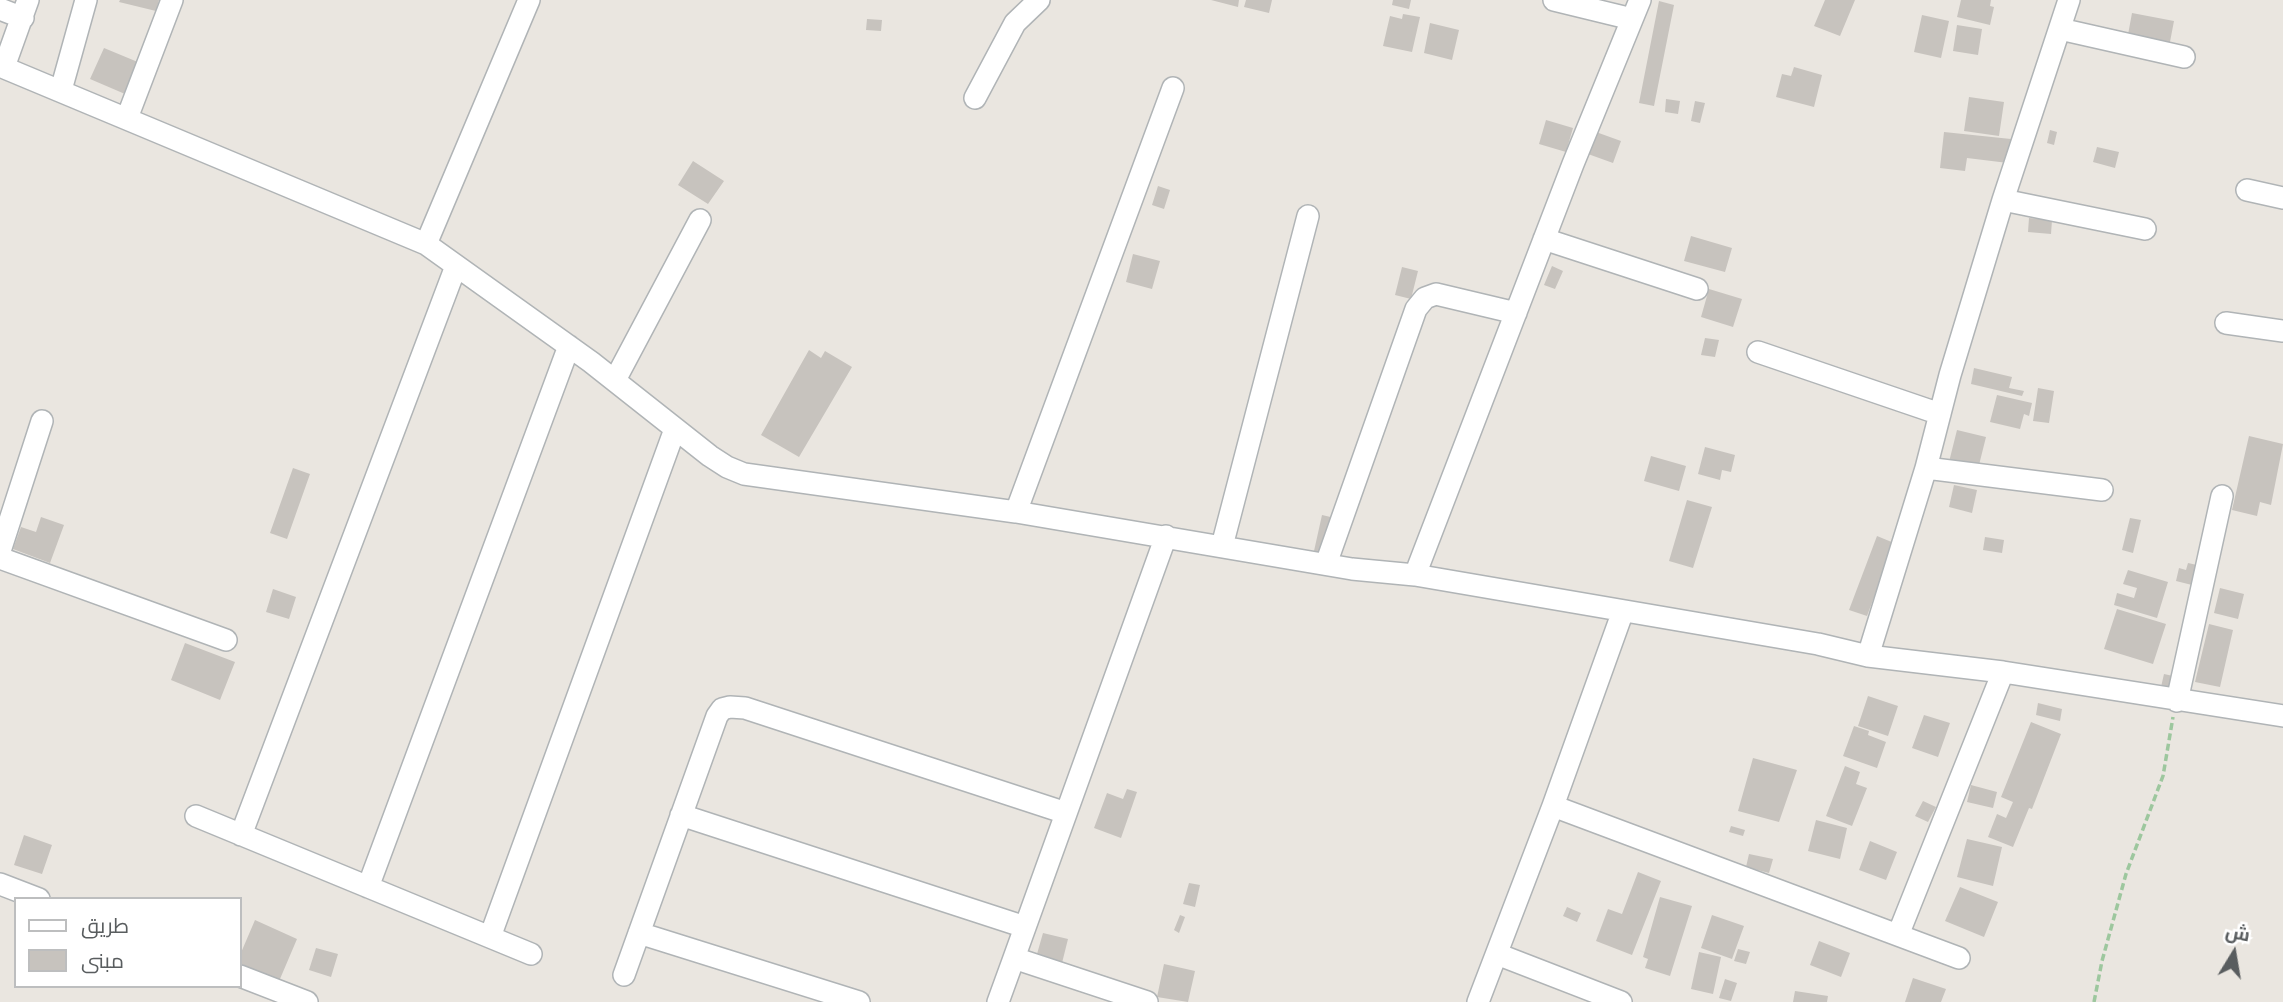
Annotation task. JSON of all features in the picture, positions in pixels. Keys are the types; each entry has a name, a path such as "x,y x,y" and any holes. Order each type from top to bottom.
{"street":[{"path":"61,90 86,0"},
{"path":"127,118 172,0"},
{"path":"426,244 529,0"},
{"path":"975,98 1015,23 1039,0"},
{"path":"1415,575 1544,239 1636,10 1553,0"},
{"path":"1868,656 1926,468 2003,200 2069,0"},
{"path":"0,9 26,9 2,67 426,244 615,380 710,456 744,474 1016,512 1326,564 1415,575 1818,644 1868,656 2003,672 2283,716"},
{"path":"2060,29 2184,57"},
{"path":"1016,512 1173,88"},
{"path":"2247,190 2283,198"},
{"path":"2003,200 2145,229"},
{"path":"1222,546 1308,216"},
{"path":"615,380 699,220"},
{"path":"1544,239 1697,289"},
{"path":"241,835 456,265"},
{"path":"1326,564 1416,309 1425,298 1436,294 1516,313"},
{"path":"2226,323 2283,331"},
{"path":"368,887 569,346"},
{"path":"1758,352 1940,414"},
{"path":"0,551 42,421"},
{"path":"490,937 675,429"},
{"path":"1926,468 2102,490"},
{"path":"2176,701 2222,496"},
{"path":"998,1002 1166,536"},
{"path":"0,558 226,640"},
{"path":"1478,1002 1553,806 1623,611"},
{"path":"1898,935 2003,672"},
{"path":"624,975 717,716 722,709 730,706 1066,813"},
{"path":"1553,806 1959,958"},
{"path":"681,815 1025,927"},
{"path":"196,816 531,954"},
{"path":"0,884 34,897"},
{"path":"639,933 859,1002"},
{"path":"1497,954 1621,1002"},
{"path":"1014,958 1147,1002"},
{"path":"242,977 307,1002"}],"path":[{"path":"2094,1002 2102,961 2126,874 2162,776 2176,701"}],"building":[{"path":"159,0 156,11 119,2"},
{"path":"1211,0 1239,0 1238,7"},
{"path":"1246,0 1272,0 1269,13 1244,7"},
{"path":"1393,0 1411,0 1409,9 1392,5"},
{"path":"1825,0 1855,0 1840,36 1814,26"},
{"path":"1961,0 1991,0 1990,6 1994,7 1990,25 1957,17"},
{"path":"1659,1 1674,5 1654,106 1639,103"},
{"path":"2132,13 2174,21 2169,47 2127,40"},
{"path":"1403,14 1420,17 1412,52 1383,46 1390,16 1402,19"},
{"path":"1922,15 1949,21 1941,58 1914,52"},
{"path":"867,19 882,20 881,31 866,30"},
{"path":"1430,23 1459,30 1452,60 1424,53"},
{"path":"1957,25 1982,29 1978,55 1953,51"},
{"path":"104,48 145,65 132,97 90,79"},
{"path":"1794,67 1822,75 1814,107 1776,97 1782,74 1791,76"},
{"path":"1969,97 2004,102 1999,136 1964,131"},
{"path":"1666,99 1680,101 1678,114 1665,112"},
{"path":"1695,101 1705,103 1700,123 1691,121"},
{"path":"1546,120 1573,128 1566,152 1539,144"},
{"path":"2050,130 2057,132 2054,145 2047,143"},
{"path":"1596,132 1621,141 1613,163 1588,154"},
{"path":"1944,132 2011,139 2008,163 1967,158 1965,171 1940,168"},
{"path":"2097,147 2119,152 2115,168 2093,162"},
{"path":"693,161 724,181 708,204 678,185"},
{"path":"1158,186 1170,190 1164,209 1152,205"},
{"path":"2029,218 2052,220 2051,234 2028,232"},
{"path":"1691,236 1732,248 1725,272 1684,261"},
{"path":"1133,254 1160,261 1152,289 1126,282"},
{"path":"1552,266 1563,271 1555,289 1544,285"},
{"path":"1402,267 1418,271 1411,299 1395,295"},
{"path":"1709,289 1742,299 1733,327 1701,317"},
{"path":"1705,338 1719,340 1715,357 1701,355"},
{"path":"809,350 821,358 825,351 852,367 799,457 761,435"},
{"path":"1974,368 2012,377 2009,388 2024,391 2022,396 1971,384"},
{"path":"2038,388 2054,391 2049,423 2033,421"},
{"path":"1997,395 2032,403 2029,416 2024,414 2020,429 1990,422"},
{"path":"1957,430 1986,437 1977,473 1948,466"},
{"path":"2249,436 2283,444 2271,505 2260,502 2257,516 2232,510"},
{"path":"1705,447 1735,455 1731,472 1722,470 1720,480 1698,474"},
{"path":"1651,456 1686,466 1679,491 1644,481"},
{"path":"293,468 310,474 287,539 270,533"},
{"path":"1954,485 1977,490 1972,513 1949,507"},
{"path":"1687,500 1712,507 1693,568 1669,561"},
{"path":"1322,515 1335,518 1327,554 1314,551"},
{"path":"41,517 64,525 50,563 13,549 21,527 36,532"},
{"path":"2130,518 2141,520 2133,553 2122,550"},
{"path":"1877,536 1894,543 1867,616 1849,610"},
{"path":"1985,537 2004,540 2002,553 1983,550"},
{"path":"2188,563 2197,565 2192,585 2176,581 2179,568 2186,570"},
{"path":"2128,570 2168,582 2157,618 2114,605 2117,593 2134,598 2137,588 2123,584"},
{"path":"2220,588 2244,594 2238,619 2214,613"},
{"path":"273,589 296,597 289,619 266,612"},
{"path":"2117,609 2166,624 2153,664 2104,649"},
{"path":"2209,624 2233,630 2220,687 2195,682"},
{"path":"185,643 235,662 220,700 171,680"},
{"path":"2164,674 2173,676 2170,689 2161,687"},
{"path":"1868,696 1898,706 1888,736 1858,726"},
{"path":"2038,703 2062,709 2060,721 2036,715"},
{"path":"1924,715 1950,723 1938,757 1912,748"},
{"path":"2031,722 2061,734 2032,809 2029,808 2013,847 1988,837 1997,814 2006,818 2013,802 2001,797"},
{"path":"1854,726 1869,731 1868,735 1886,742 1877,768 1843,756"},
{"path":"1753,758 1797,770 1779,822 1738,811"},
{"path":"1845,766 1860,772 1856,784 1867,788 1852,826 1826,816"},
{"path":"1971,785 1997,792 1993,808 1967,802"},
{"path":"1127,789 1137,792 1121,838 1094,828 1107,793 1123,799"},
{"path":"1923,801 1936,807 1928,822 1915,816"},
{"path":"1816,820 1847,828 1840,859 1808,851"},
{"path":"1731,826 1745,830 1743,836 1729,832"},
{"path":"24,835 52,845 42,874 14,865"},
{"path":"1967,839 2002,847 1993,886 1957,877"},
{"path":"1870,841 1897,852 1886,880 1859,870"},
{"path":"1749,854 1773,859 1769,873 1746,867"},
{"path":"1638,872 1661,881 1632,955 1596,941 1608,909 1622,914"},
{"path":"1189,883 1200,885 1195,907 1183,904"},
{"path":"1960,887 1998,902 1984,937 1945,921"},
{"path":"1660,897 1692,906 1670,976 1645,968 1648,959 1643,957"},
{"path":"1567,907 1581,913 1577,922 1563,916"},
{"path":"1180,915 1185,917 1179,933 1174,930"},
{"path":"1712,915 1744,926 1732,959 1701,948"},
{"path":"255,920 297,939 277,986 242,971 242,950"},
{"path":"1043,933 1068,939 1061,967 1035,961"},
{"path":"1819,941 1850,953 1841,977 1810,965"},
{"path":"316,948 338,954 331,977 309,970"},
{"path":"1738,949 1750,952 1746,964 1734,961"},
{"path":"1699,952 1721,957 1713,994 1691,989"},
{"path":"1164,964 1195,971 1188,1002 1157,997"},
{"path":"1913,978 1946,989 1941,1002 1905,1002"},
{"path":"1725,979 1737,983 1731,1001 1719,998"},
{"path":"1795,991 1828,996 1827,1002 1793,1002"}]}
